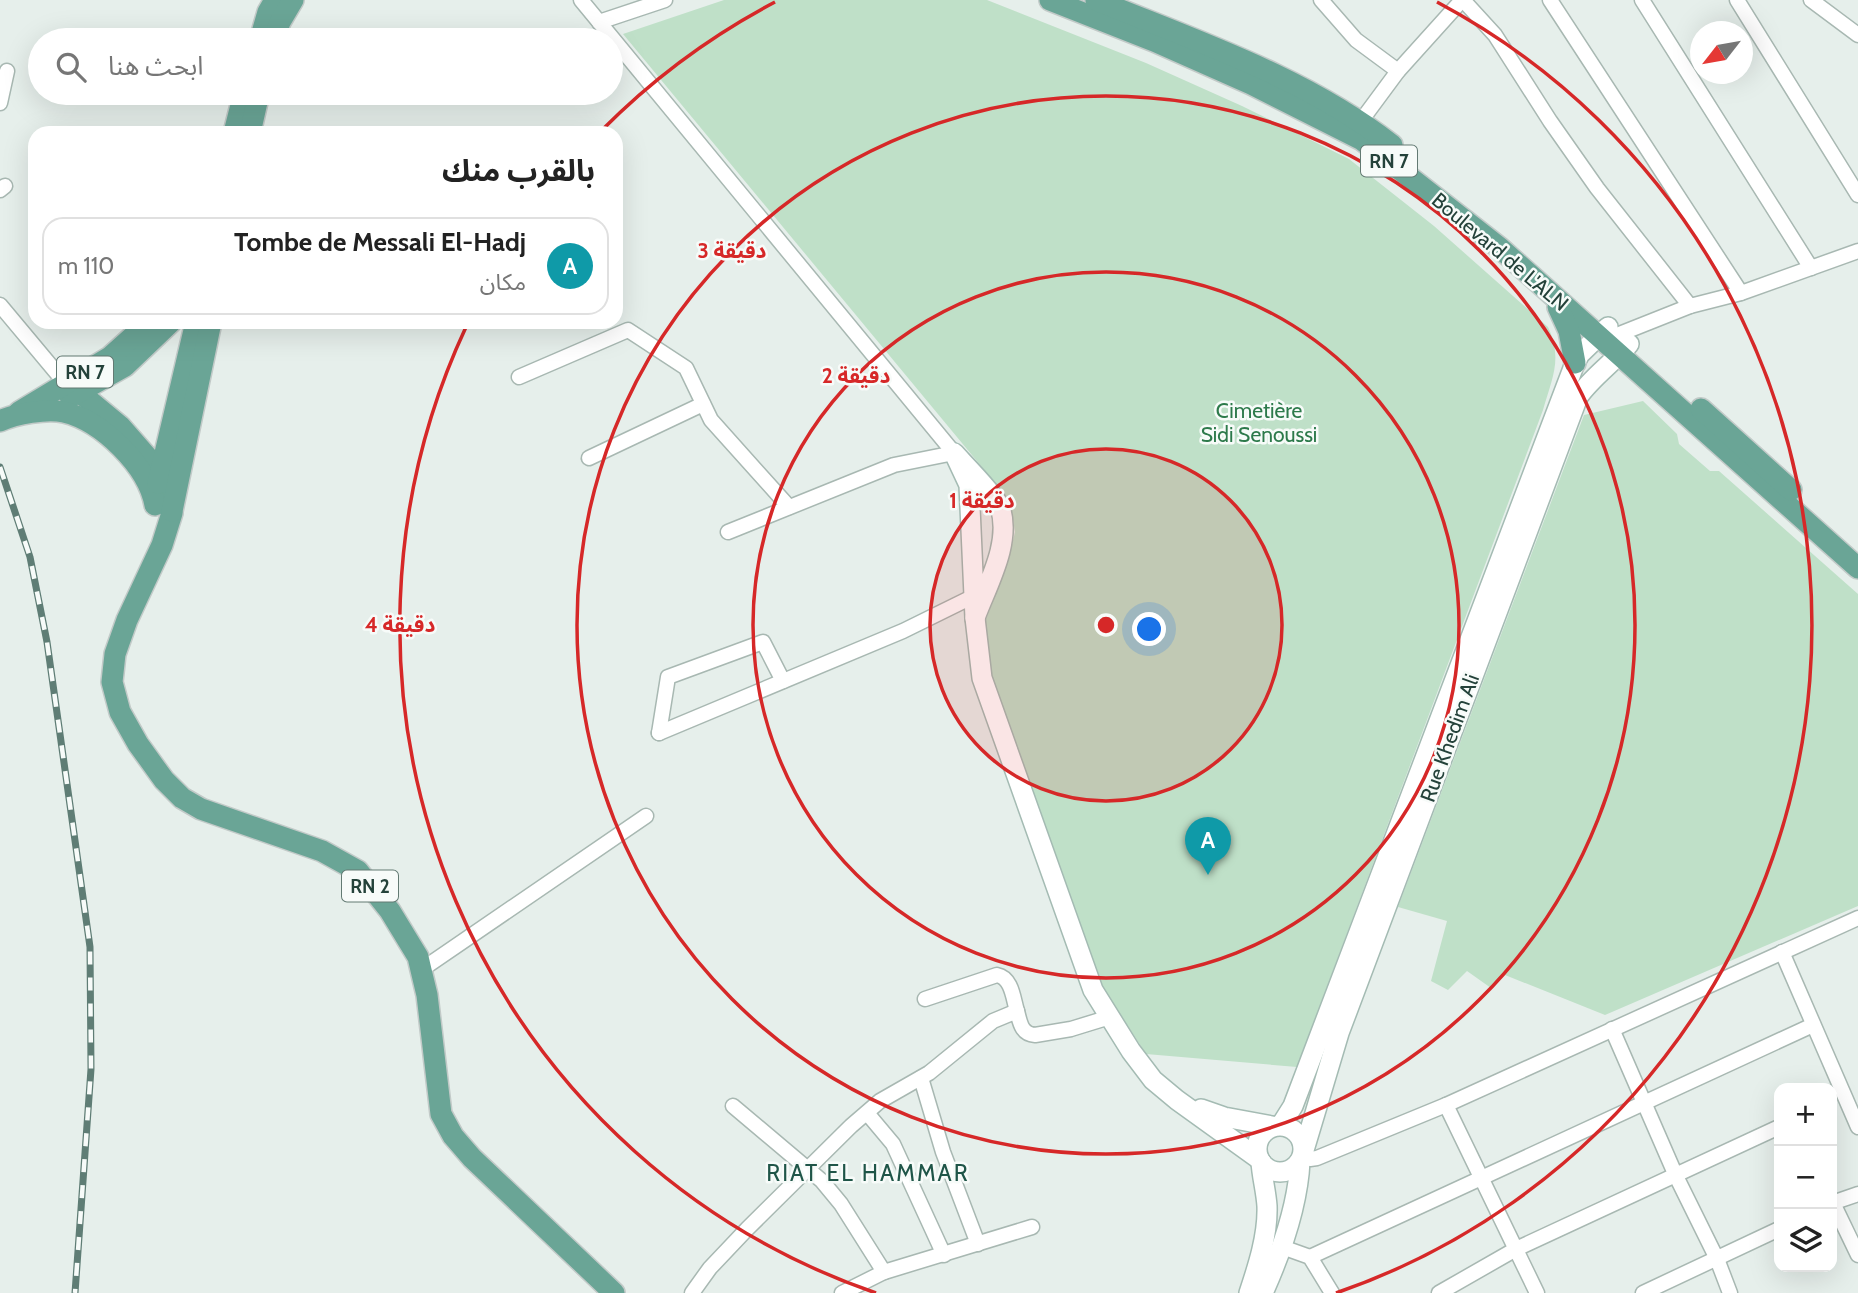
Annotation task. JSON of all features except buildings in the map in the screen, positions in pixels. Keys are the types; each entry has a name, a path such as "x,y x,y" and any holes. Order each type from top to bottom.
{"main road":[{"path":"263,28 275,0"},
{"path":"278,28 293,0"},
{"name":"Boulevard de L'ALN","path":"1050,0 1123,12 1251,84 1362,140 1500,248 1550,293 1614,340"},
{"name":"Boulevard de L'ALN","path":"1096,0 1289,81 1362,121 1500,230 1614,340 1681,400 1858,550"},
{"path":"236,126 241,105"},
{"path":"252,126 256,105"},
{"path":"1550,293 1569,331 1575,363"},
{"name":"RN 7","path":"38,413 141,329"},
{"name":"RN 7","path":"7,418 125,366 164,329"},
{"path":"157,488 194,329"},
{"path":"172,513 210,329"},
{"name":"Rue Khedim Ali","path":"1277,1126 1293,1106 1575,363 1586,348 1614,340"},
{"name":"Rue Khedim Ali","path":"1263,1293 1282,1247 1301,1162 1339,1033 1578,397 1593,378 1614,340"},
{"path":"72,388 120,426 155,466 162,545"},
{"name":"Boulevard de L'ALN","path":"1681,400 1858,568"},
{"path":"7,418 61,411 87,421 110,437 137,465 157,488 172,513"},
{"path":"954,453 970,485 976,643 982,678 1093,990 1153,1080 1177,1100 1270,1170 1281,1172 1292,1169 1301,1162 1303,1144 1297,1132 1224,1117 1177,1100"},
{"path":"954,453 1000,506 1003,532 998,559 975,618"},
{"name":"RN 2","path":"172,513 162,545 115,654 112,682 120,712 138,744 164,779 182,797 201,809 322,850 358,872 390,911 418,957 427,995 441,1114 453,1136 472,1158 614,1293"},
{"path":"1249,1293 1258,1266 1267,1206 1257,1143 1265,1130 1277,1126"}],"street":[{"path":"581,0 604,28"},
{"path":"599,22 665,0"},
{"path":"1321,0 1356,40 1398,71"},
{"path":"1362,121 1398,71 1462,0 1495,35 1597,188 1690,306"},
{"path":"1550,0 1741,293"},
{"path":"1642,0 1811,268"},
{"path":"1737,0 1858,194"},
{"path":"1811,0 1858,35"},
{"path":"623,51 954,453 894,465 728,532"},
{"path":"0,103 7,71"},
{"path":"1614,340 1690,306 1741,293 1858,251"},
{"path":"0,305 72,388"},
{"path":"519,377 628,330 686,368 711,420 789,507"},
{"path":"589,457 703,404"},
{"path":"783,681 763,642 668,677 659,733 903,631 974,596"},
{"path":"421,971 646,816"},
{"path":"1301,1162 1317,1158 1446,1105 1858,918"},
{"path":"1782,952 1813,1025 1838,1099 1858,1127"},
{"path":"925,999 997,975 1003,976 1008,982 1021,1028 1030,1035 1072,1029 1110,1017"},
{"path":"692,1293 719,1258 880,1101 921,1078 993,1021 1017,1012"},
{"path":"1310,1256 1813,1025"},
{"path":"1612,1029 1730,1293"},
{"path":"921,1078 943,1152 978,1244"},
{"path":"733,1105 809,1169 841,1204 884,1272"},
{"path":"1446,1105 1537,1293"},
{"path":"867,1113 892,1143 944,1255"},
{"path":"1439,1293 1516,1250 1774,1129"},
{"path":"1837,1202 1858,1194"},
{"path":"1836,1209 1858,1255"},
{"path":"842,1293 884,1272 1032,1227"},
{"path":"1643,1293 1774,1231"},
{"path":"1282,1247 1310,1256 1332,1293"}],"green space":[{"name":"Cimetière Sidi Senoussi","path":"724,0 987,0 1146,63 1242,106 1349,159 1434,226 1548,327 1555,349 1555,359 1543,410 1297,1067 1146,1054 1102,986 991,676 985,622 1008,562 1015,532 1010,501 623,34"},
{"path":"1643,401 1677,434 1679,444 1710,471 1719,471 1858,594 1858,906 1605,1015 1505,975 1491,988 1467,971 1448,990 1431,981 1447,921 1398,907 1584,415"}],"railway":[{"path":"0,467 30,557 47,642 90,947 91,1069 75,1293"}],"place":[{"name":"Tombe de Messali El-Hadj","path":"1208,875"}],"district":[{"name":"RIAT EL HAMMAR","path":"868,1173"}]}
